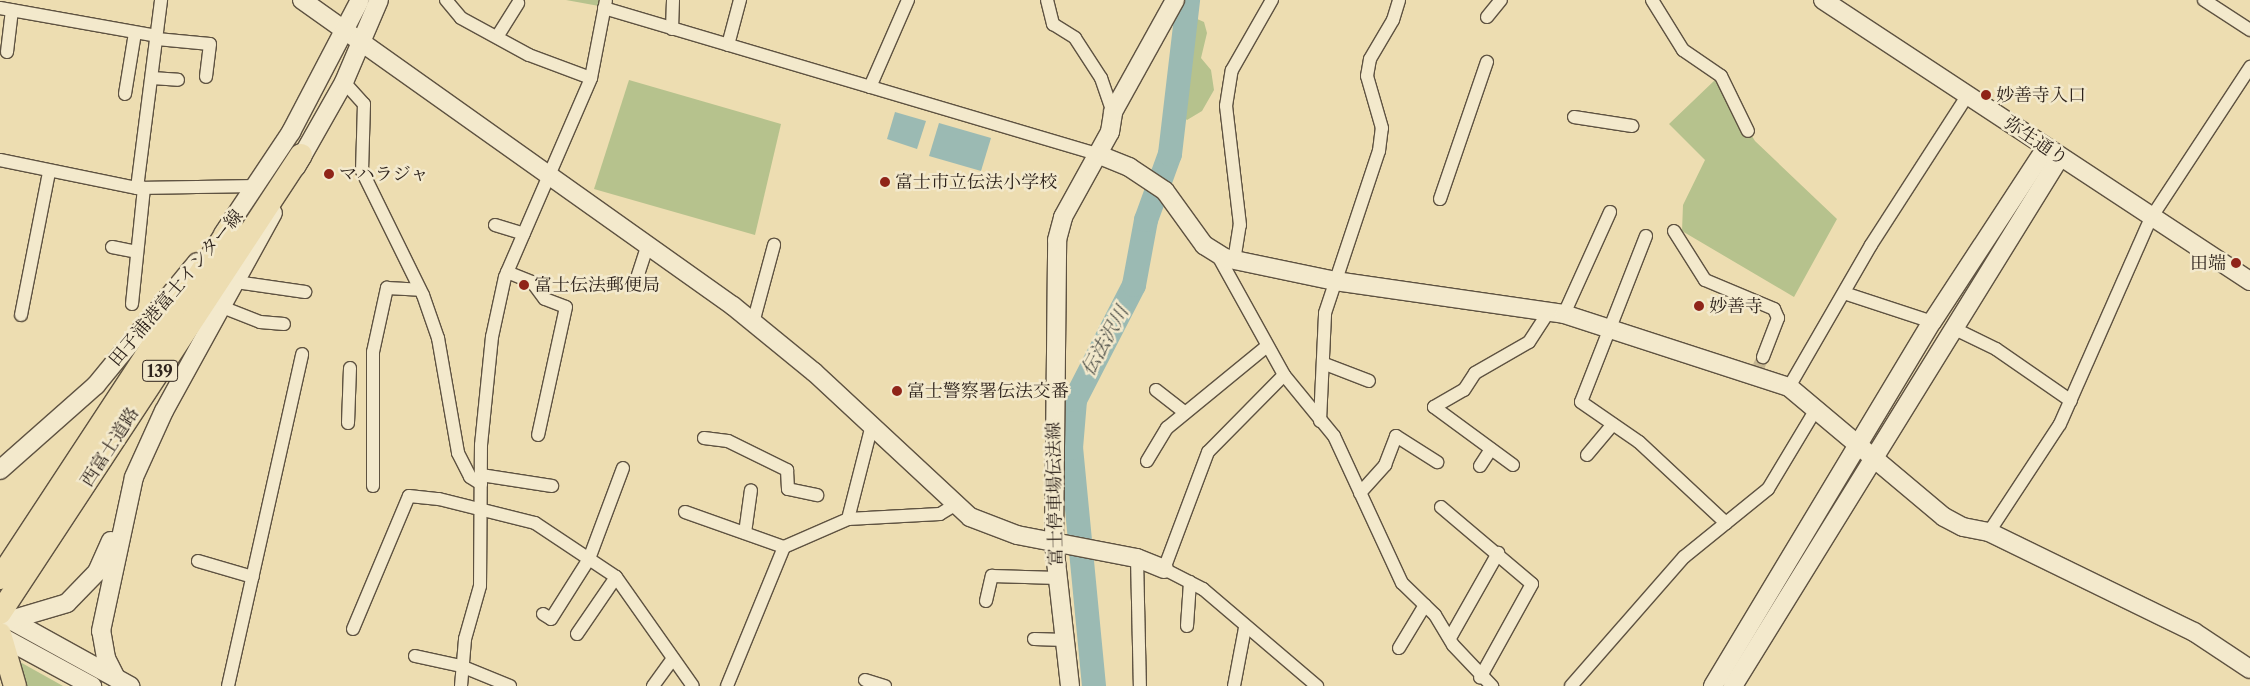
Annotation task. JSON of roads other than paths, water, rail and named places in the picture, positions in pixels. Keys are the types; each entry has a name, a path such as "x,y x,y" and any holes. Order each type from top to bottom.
{"highway":[{"name":"西富士道路","path":"6,580 302,155"},
{"name":"西富士道路","path":"2,625 6,580 232,225"},
{"path":"2,625 14,686"}],"street":[{"path":"132,304 140,188 161,0"},
{"path":"302,0 552,174 753,323 872,425 953,506 987,526 1059,544 1137,558 1164,569 1190,582 1234,614 1245,628 1317,686"},
{"name":"田子浦港富士インター線","path":"0,470 96,385 232,225 257,186 347,32 360,0"},
{"path":"2,625 50,611 82,591 97,572 126,504 146,445 236,282 302,155 344,82 380,0"},
{"path":"446,0 460,18 529,55 592,78"},
{"path":"672,29 673,0"},
{"path":"728,45 740,0"},
{"path":"870,87 908,0"},
{"path":"1047,0 1052,24 1075,38 1101,78 1114,112"},
{"name":"富士停車場伝法線","path":"1070,686 1058,578 1057,240 1063,217 1110,132 1114,112 1175,0"},
{"path":"1234,261 1240,225 1226,106 1232,70 1272,0"},
{"path":"1320,421 1325,364 1325,313 1379,151 1382,128 1367,76 1370,59 1393,20 1399,0"},
{"path":"1487,17 1501,0"},
{"path":"1652,0 1683,50 1722,76 1748,132"},
{"name":"弥生通り","path":"1823,0 2151,218 2250,281"},
{"path":"2204,0 2250,30"},
{"path":"497,37 518,3"},
{"path":"461,686 461,666 480,586 484,507 481,480 492,337 507,272 552,174 592,78 605,4 672,29 1097,154 1150,180 1165,191 1182,218 1217,254 1266,347 1284,375 1334,436 1389,562 1402,583 1425,605 1480,678 1492,686"},
{"path":"7,52 15,8 135,33 210,44 206,77"},
{"path":"125,94 135,33"},
{"path":"1440,199 1487,62"},
{"path":"1989,532 2071,401 2151,218 2250,68"},
{"path":"152,78 178,80"},
{"path":"344,82 364,104 362,171 420,290 438,338 458,453 470,477 481,480 552,486"},
{"path":"1789,387 1844,292 1968,96"},
{"path":"1574,117 1632,126"},
{"path":"1713,686 1932,322 2053,152"},
{"path":"1733,686 1873,457 1955,328 2053,152"},
{"path":"0,160 49,172 140,188 257,186"},
{"path":"21,315 49,172"},
{"path":"1513,465 1434,407 1464,390 1475,373 1529,342 1557,312 1610,212"},
{"path":"496,225 524,234"},
{"path":"1674,231 1705,280 1774,309 1778,318 1763,357"},
{"path":"1646,236 1624,284 1612,329 1581,402 1639,442 1726,523"},
{"path":"635,284 648,244"},
{"path":"753,323 774,245"},
{"path":"112,247 137,252"},
{"path":"1217,254 1234,261 1335,281 1557,312 1756,372 1789,387 1944,517 1963,527 1989,532 2194,632 2250,669"},
{"path":"507,272 532,282 545,299 566,307 538,435"},
{"path":"236,282 305,292"},
{"path":"373,486 373,352 387,288 420,290"},
{"path":"1844,292 1932,322"},
{"path":"222,307 260,322 284,324"},
{"path":"1955,328 1996,349 2071,401"},
{"path":"1147,461 1167,428 1266,347"},
{"path":"228,686 302,354"},
{"path":"1325,364 1369,381"},
{"path":"348,423 350,368"},
{"path":"1164,569 1208,452 1284,375"},
{"path":"1156,390 1185,413"},
{"path":"1571,686 1684,557 1774,482 1816,409"},
{"path":"1588,455 1613,424"},
{"path":"848,518 872,425"},
{"path":"1360,494 1385,465 1396,436 1437,462"},
{"path":"704,438 728,441 787,470 788,489 817,495"},
{"path":"1480,466 1492,449"},
{"path":"543,614 551,619 589,559 623,468"},
{"path":"745,533 751,490"},
{"path":"353,628 408,496 484,507 535,523 616,578 672,660 693,686"},
{"path":"123,682 106,658 101,632 126,504"},
{"path":"727,686 784,547 848,518 940,514 953,506"},
{"path":"1441,507 1498,553 1532,584 1480,678"},
{"path":"685,512 784,547"},
{"path":"1450,638 1498,553"},
{"path":"1137,558 1140,686"},
{"path":"198,561 253,577"},
{"path":"986,601 992,576 1058,578"},
{"path":"577,634 616,578"},
{"path":"1188,626 1190,582"},
{"path":"1399,648 1425,605"},
{"path":"2,625 123,682"},
{"path":"2,625 92,686"},
{"path":"1234,686 1245,628"},
{"path":"1034,639 1065,640"},
{"path":"415,656 461,666 510,686"},
{"path":"653,686 672,660"},
{"path":"865,680 885,686"}],"water":[{"path":"895,112 926,121 917,149 887,139"},
{"path":"939,123 991,138 981,171 929,156"}],"waterway":[{"name":"伝法沢川","path":"1094,686 1071,448 1075,400 1134,285 1146,220 1170,154 1188,0"}],"tunnel":[{"path":"1757,370 1763,357"}],"place":[{"name":"妙善寺入口","path":"1986,95"},
{"name":"マハラジャ","path":"329,174"},
{"name":"富士市立伝法小学校","path":"885,182"},
{"name":"田端","path":"2236,263"},
{"name":"富士伝法郵便局","path":"524,285"},
{"name":"妙善寺","path":"1699,306"},
{"name":"富士警察署伝法交番","path":"897,391"}]}
